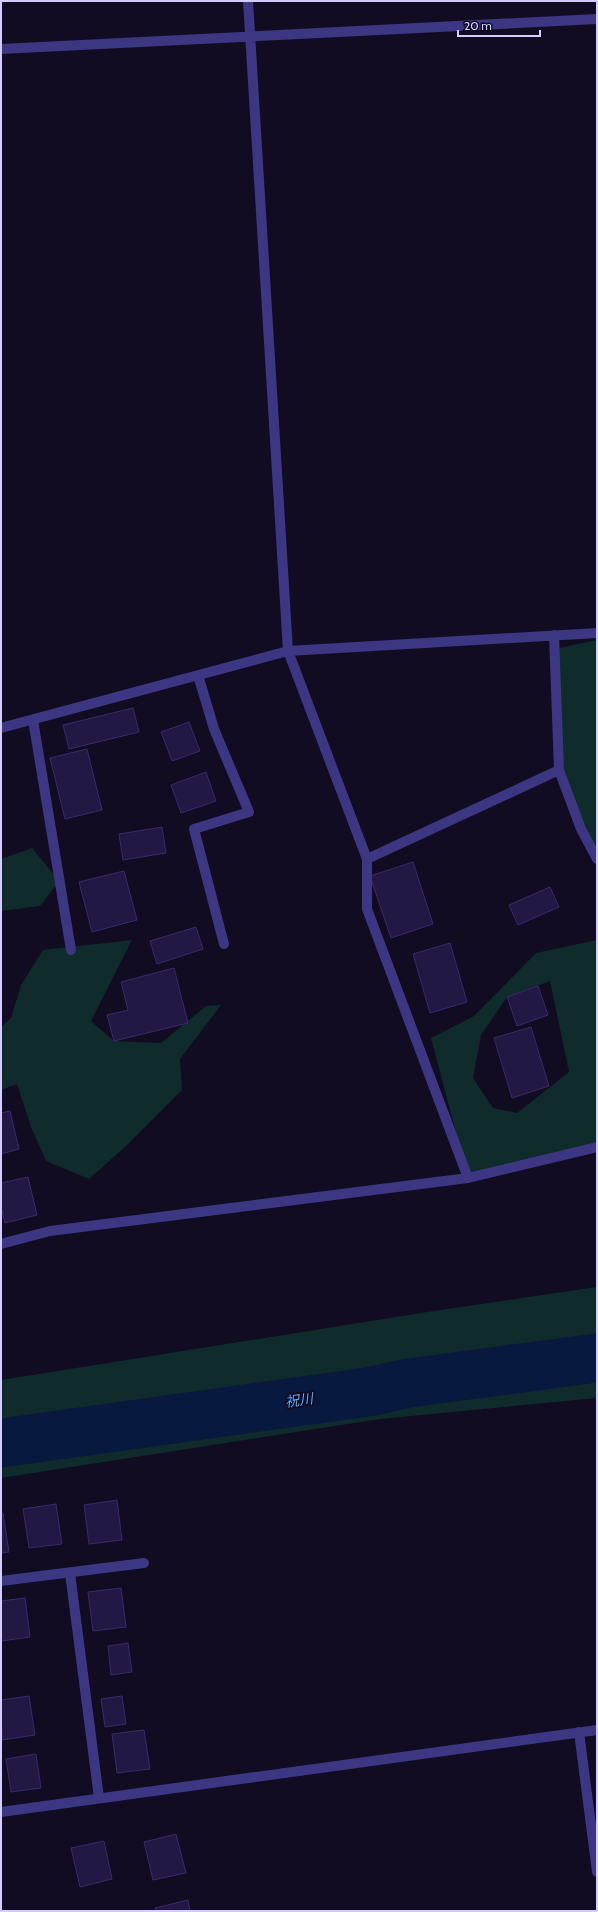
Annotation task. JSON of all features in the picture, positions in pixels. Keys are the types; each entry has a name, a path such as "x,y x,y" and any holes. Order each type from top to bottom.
{"street":[{"path":"248,1 288,651 367,859 367,910 468,1178"},
{"path":"1,49 597,19"},
{"path":"1,728 288,651 597,633"},
{"path":"554,635 559,770 581,830 597,859"},
{"path":"198,675 214,729 248,812 194,829 224,944"},
{"path":"33,720 71,950"},
{"path":"367,859 559,770"},
{"path":"1,1244 50,1231 468,1178 597,1147"},
{"path":"1,1581 144,1563"},
{"path":"70,1572 98,1798"},
{"path":"1,1812 597,1730"},
{"path":"579,1732 597,1872"}],"green space":[{"path":"597,640 597,859 559,770 554,649"},
{"path":"32,848 59,881 40,906 1,911 1,859"},
{"path":"132,940 91,1021 114,1041 161,1043 206,1006 221,1005 180,1059 182,1090 125,1147 89,1179 46,1161 31,1127 17,1084 1,1090 1,1027 11,1018 21,985 43,950"},
{"path":"597,940 597,1147 468,1178 431,1038 474,1016 536,953","holes":["550,981 569,1072 517,1113 493,1108 473,1078 481,1035 507,997"]},
{"path":"597,1287 597,1398 380,1419 1,1478 1,1380 440,1310"}],"building":[{"path":"133,708 139,732 69,749 63,725"},
{"path":"189,722 200,751 172,761 161,732"},
{"path":"87,749 102,810 65,819 50,758"},
{"path":"206,772 216,801 181,813 171,785"},
{"path":"162,827 166,853 123,860 119,834"},
{"path":"413,862 433,924 391,938 370,876"},
{"path":"124,871 137,920 92,932 79,882"},
{"path":"550,887 559,907 518,925 509,905"},
{"path":"196,927 203,949 157,964 150,941"},
{"path":"450,943 467,1002 430,1013 413,954"},
{"path":"174,968 188,1023 114,1041 107,1015 128,1010 121,982"},
{"path":"538,986 548,1015 517,1026 507,997"},
{"path":"531,1027 549,1086 512,1098 494,1038"},
{"path":"10,1111 19,1149 1,1154 1,1113"},
{"path":"28,1177 37,1215 5,1223 1,1207 1,1183"},
{"path":"117,1500 122,1540 89,1544 84,1505"},
{"path":"56,1504 62,1544 29,1548 23,1509"},
{"path":"1,1513 3,1513 9,1552 1,1553"},
{"path":"121,1588 126,1627 93,1631 88,1592"},
{"path":"25,1598 30,1637 1,1641 1,1601"},
{"path":"128,1643 132,1672 111,1675 108,1646"},
{"path":"29,1696 35,1735 2,1740 1,1700"},
{"path":"122,1696 126,1724 105,1727 101,1699"},
{"path":"144,1730 150,1769 117,1773 112,1734"},
{"path":"36,1754 41,1788 11,1792 6,1759"},
{"path":"176,1834 186,1873 153,1880 144,1842"},
{"path":"104,1841 112,1879 80,1887 71,1848"},
{"path":"188,1900 190,1911 156,1911 155,1908"}],"waterway":[{"name":"祝川","path":"1,1443 368,1392 409,1383 597,1358"}]}
